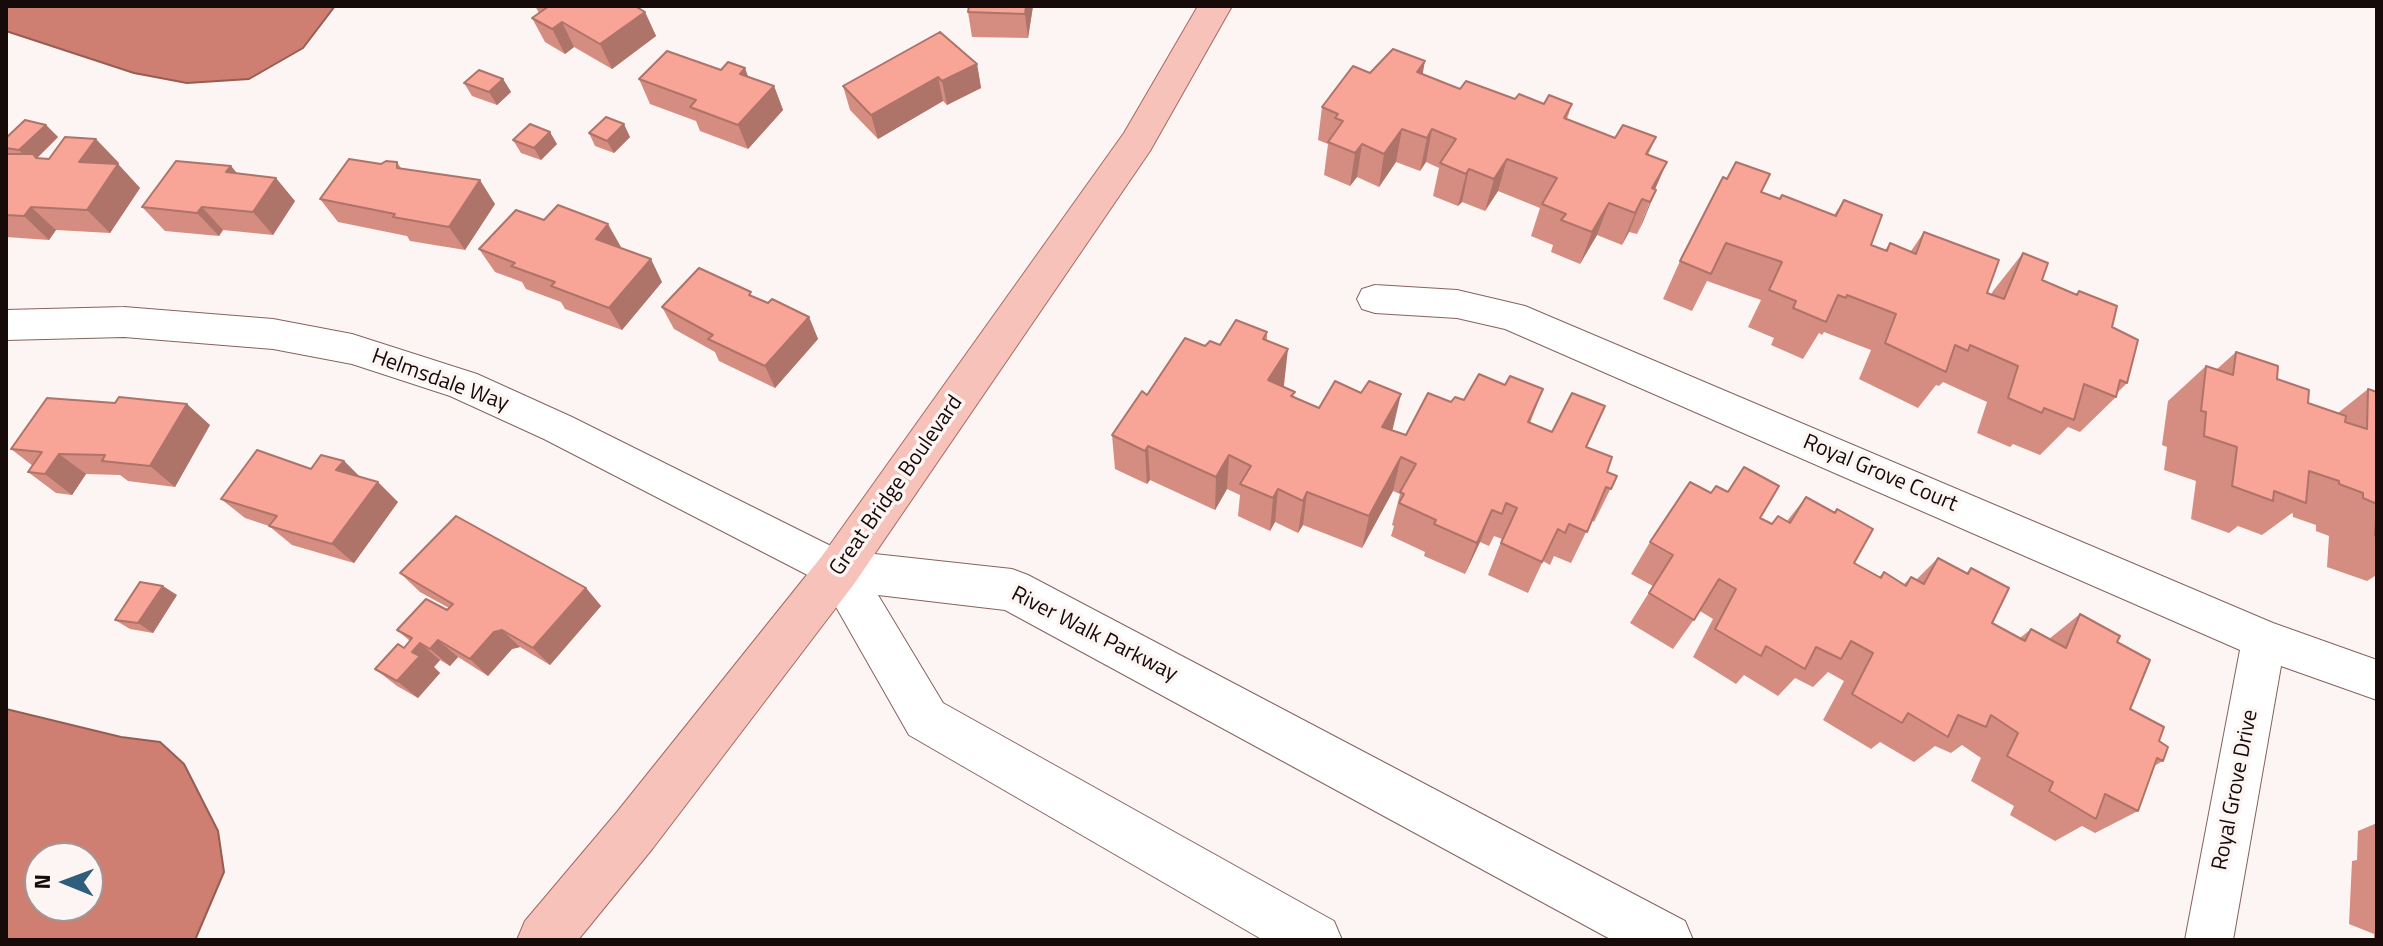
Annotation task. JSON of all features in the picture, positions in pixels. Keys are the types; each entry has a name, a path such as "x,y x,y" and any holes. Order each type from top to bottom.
{"main road":[{"name":"Great Bridge Boulevard","path":"544,940 635,830 838,570 1137,142 1215,6"}],"street":[{"name":"Royal Grove Court","path":"1375,299 1457,304 1512,316 2264,640 2377,680"},
{"name":"Helmsdale Way","path":"6,325 124,322 273,334 352,349 463,385 838,570"},
{"path":"838,570 926,719 1315,940"},
{"name":"River Walk Parkway","path":"838,570 1012,590 1666,940"},
{"name":"Royal Grove Drive","path":"2209,940 2264,640"}],"shaded area":[{"path":"6,6 335,6 303,48 249,79 187,83 134,73 6,31"},
{"path":"6,709 121,737 160,742 184,764 218,831 224,872 195,940 6,940"}],"building":[{"path":"549,6 635,6 645,12 600,44 562,22 552,29 532,18"},
{"path":"969,6 1026,6 1025,14 968,12"},
{"path":"940,32 977,64 942,81 938,77 871,115 843,86"},
{"path":"1393,49 1425,61 1417,72 1460,89 1466,81 1515,99 1519,94 1544,104 1549,95 1572,104 1564,118 1615,138 1623,125 1656,137 1646,154 1667,162 1652,188 1656,190 1650,202 1642,199 1635,213 1609,203 1592,232 1561,220 1566,214 1542,204 1557,178 1507,159 1494,179 1469,169 1466,174 1440,163 1456,139 1432,129 1427,138 1402,129 1384,154 1362,144 1355,153 1328,142 1343,121 1335,118 1338,114 1322,107 1353,66 1370,73"},
{"path":"667,51 721,70 728,62 745,68 740,74 774,86 738,125 690,107 696,100 639,79"},
{"path":"479,70 503,79 489,92 464,83"},
{"path":"606,117 624,124 607,141 589,133"},
{"path":"25,120 46,125 19,150 6,148 6,138"},
{"path":"530,124 550,132 534,148 513,140"},
{"path":"65,137 96,139 79,162 118,164 87,210 31,207 24,216 6,215 6,154 33,154 36,158 49,159"},
{"path":"349,159 381,164 397,162 397,168 480,180 449,227 320,199"},
{"path":"176,161 231,166 226,172 276,178 253,212 202,207 197,213 142,207"},
{"path":"1736,162 1770,174 1761,192 1780,199 1782,195 1836,216 1844,200 1882,215 1871,245 1887,251 1890,243 1916,254 1924,232 1999,260 1987,293 2004,299 2023,253 2048,263 2042,280 2077,295 2079,291 2117,306 2112,327 2138,340 2127,383 2120,380 2116,397 2084,384 2074,420 2044,408 2042,413 2008,398 2018,366 1970,345 1968,351 1955,345 1946,372 1885,343 1896,314 1847,295 1846,298 1838,295 1826,322 1793,308 1796,301 1769,290 1782,262 1726,243 1711,274 1680,261 1723,177 1727,179"},
{"path":"558,205 608,224 596,239 651,259 609,308 551,286 555,282 511,266 515,263 479,249 516,210 544,220"},
{"path":"699,268 751,292 749,295 768,303 772,299 809,317 765,366 708,339 713,335 662,307"},
{"path":"1236,320 1267,332 1263,339 1288,349 1268,380 1295,392 1291,396 1319,408 1335,381 1361,393 1369,381 1401,394 1382,427 1406,435 1428,393 1451,402 1455,397 1464,400 1479,374 1505,385 1510,376 1543,389 1528,422 1552,432 1572,393 1605,406 1586,447 1612,457 1607,472 1617,476 1611,489 1606,487 1587,532 1569,524 1565,533 1558,529 1542,562 1501,543 1517,508 1506,503 1502,514 1492,510 1477,543 1434,524 1436,520 1399,503 1404,494 1400,492 1416,464 1401,457 1369,516 1307,492 1303,501 1278,489 1273,498 1240,484 1251,466 1229,455 1216,477 1148,446 1145,451 1112,435 1142,391 1147,395 1185,338 1205,346 1210,341 1220,345"},
{"path":"2236,352 2278,366 2277,379 2309,390 2308,403 2346,416 2345,422 2367,429 2368,389 2377,392 2377,504 2363,498 2363,493 2339,484 2339,481 2309,471 2306,503 2274,491 2273,501 2232,486 2237,447 2204,436 2206,412 2201,411 2206,366 2233,375"},
{"path":"119,397 187,404 150,466 102,461 105,455 59,454 45,474 28,472 42,452 11,449 47,398 115,403"},
{"path":"257,450 311,469 321,455 344,461 336,470 378,482 332,544 269,526 277,516 221,499"},
{"path":"1744,467 1779,486 1760,518 1772,524 1778,516 1790,523 1806,497 1835,513 1837,509 1873,529 1854,563 1881,578 1884,572 1906,586 1911,577 1924,584 1938,558 1968,574 1971,568 2009,588 1992,623 2025,641 2031,629 2066,648 2080,614 2120,636 2117,642 2150,660 2130,709 2164,727 2159,741 2168,747 2163,761 2157,758 2138,811 2105,794 2096,819 2049,791 2053,782 2007,756 2018,733 1991,715 1986,727 1958,715 1948,737 1908,713 1902,723 1852,694 1873,653 1851,641 1841,659 1816,647 1805,669 1766,646 1761,656 1715,629 1736,589 1719,579 1694,620 1649,593 1673,555 1650,542 1690,482 1711,493 1716,486 1728,492"},
{"path":"456,516 586,588 533,648 502,630 494,632 470,659 438,640 430,649 420,643 412,652 420,656 397,681 375,669 398,644 404,648 412,638 397,630 426,599 447,610 453,604 400,573"},
{"path":"140,582 163,586 138,623 115,620"}]}
